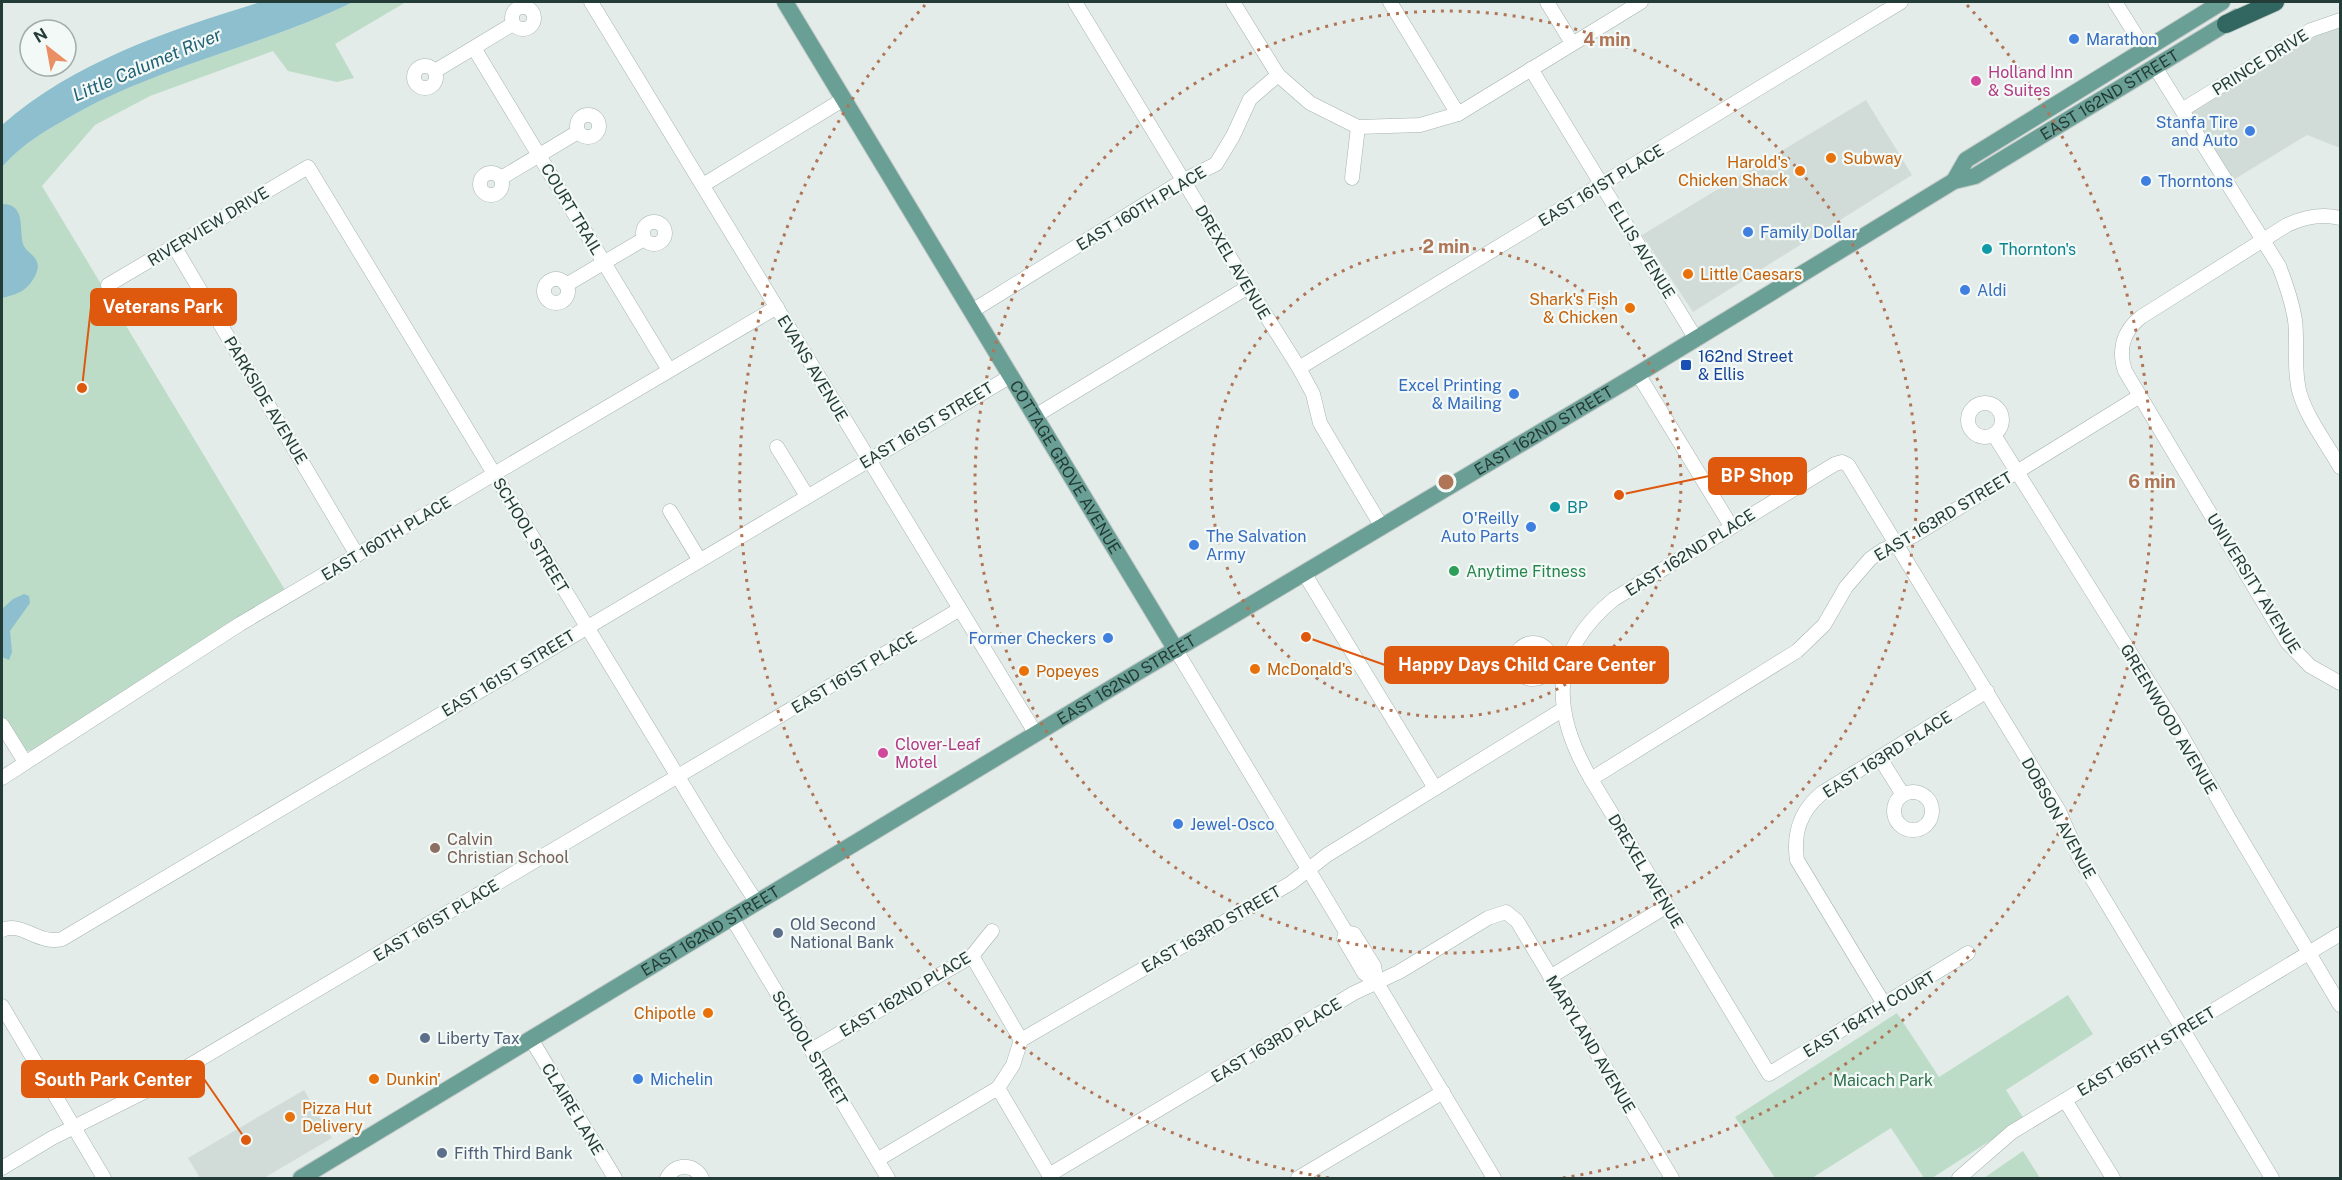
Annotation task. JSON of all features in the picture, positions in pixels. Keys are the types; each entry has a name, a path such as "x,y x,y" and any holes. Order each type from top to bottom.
{"highway":[{"path":"2226,24 2275,2"}],"main road":[{"name":"COTTAGE GROVE AVENUE","path":"785,2 1176,650"},
{"name":"EAST 162ND STREET","path":"1954,182 1966,160 2144,48 2222,2"},
{"name":"EAST 162ND STREET","path":"301,1179 1035,734 1638,374 1954,182 1975,176 2264,2"},
{"path":"2144,48 2155,67"}],"street":[{"name":"EVANS AVENUE","path":"591,2 1035,734"},
{"name":"DREXEL AVENUE","path":"1076,2 1299,368 1313,394 1320,423 1382,527"},
{"path":"1233,2 1278,75 1310,103 1358,128 1420,125 1458,114 1641,2"},
{"path":"1390,2 1458,114"},
{"path":"1547,2 1572,43"},
{"name":"EAST 161ST PLACE","path":"1299,368 1901,2"},
{"path":"2118,2 2144,48"},
{"name":"PRINCE DRIVE","path":"2182,110 2310,30 2340,20"},
{"path":"435,71 513,24"},
{"name":"COURT TRAIL","path":"474,48 669,370"},
{"path":"2155,67 2279,266 2292,303 2295,321 2296,375 2301,394 2308,413 2340,467"},
{"name":"ELLIS AVENUE","path":"1531,69 1696,339"},
{"name":"EAST 160TH PLACE","path":"972,311 1184,180 1216,164 1233,136 1250,99 1278,75"},
{"path":"703,185 844,99"},
{"path":"1352,178 1358,128"},
{"path":"501,178 579,132"},
{"name":"RIVERVIEW DRIVE","path":"108,285 308,167"},
{"name":"SCHOOL STREET","path":"308,167 757,903"},
{"path":"2263,240 2304,218 2322,215 2340,218"},
{"path":"566,285 644,239"},
{"name":"UNIVERSITY AVENUE","path":"2263,240 2134,322 2124,340 2122,361 2139,396 2287,642 2310,666 2340,683"},
{"name":"PARKSIDE AVENUE","path":"174,246 357,555"},
{"path":"1035,416 1248,287"},
{"name":"EAST 160TH PLACE","path":"2,778 240,624 777,307"},
{"path":"1638,374 1731,526"},
{"name":"EAST 161ST STREET","path":"2,930 4,928 19,929 51,942 62,939 699,559 1011,376"},
{"name":"EAST 163RD STREET","path":"1591,779 1797,651 1824,625 1857,573 1870,559 1913,536 2139,396"},
{"name":"GREENWOOD AVENUE","path":"1994,435 2178,729 2340,1005"},
{"path":"777,447 807,496"},
{"name":"EAST 162ND PLACE","path":"1565,669 1578,640 1599,611 1614,599 1826,468 1842,462"},
{"name":"DOBSON AVENUE","path":"1842,462 1853,472 2059,811 2079,857 2272,1179"},
{"path":"670,511 699,559"},
{"path":"1305,573 1435,788"},
{"name":"EAST 161ST PLACE","path":"2,1168 74,1127 148,1090 960,609"},
{"name":"COTTAGE GROVE AVENUE","path":"1176,650 1346,932 1354,934 1374,966 1377,983 1494,1179"},
{"path":"1551,667 1565,669"},
{"name":"DREXEL AVENUE","path":"1565,669 1562,710 1572,745 1770,1074"},
{"name":"EAST 163RD PLACE","path":"1884,1004 1797,860 1798,827 1812,801 1987,691"},
{"name":"EAST 163RD STREET","path":"1021,1040 1291,883 1327,855 1562,710"},
{"path":"2,724 25,762"},
{"path":"1880,758 1903,795"},
{"path":"1550,977 1667,906"},
{"name":"EAST 163RD PLACE","path":"1050,1177 1354,993 1399,972 1488,918 1506,912"},
{"name":"MARYLAND AVENUE","path":"1506,912 1517,921 1672,1179"},
{"name":"SCHOOL STREET","path":"732,918 888,1179"},
{"name":"EAST 162ND PLACE","path":"811,1050 972,956 992,931"},
{"name":"EAST 165TH STREET","path":"1959,1179 2012,1132 2340,934"},
{"name":"EAST 164TH COURT","path":"1770,1074 1968,953"},
{"path":"877,1160 998,1088 1013,1065 1021,1040 972,956"},
{"path":"2,1008 104,1179"},
{"name":"CLAIRE LANE","path":"531,1040 615,1179"},
{"path":"998,1088 1050,1177"},
{"path":"1299,1179 1443,1092"},
{"path":"2065,1100 2113,1179"},
{"path":"667,1179 671,1172 682,1166 694,1169 702,1179"}],"shaded area":[{"path":"2340,25 2340,148 2307,135 2230,182 2188,113 2316,34"},
{"path":"1866,100 1912,175 1693,312 1642,235"},
{"path":"304,1090 332,1138 264,1178 200,1178 188,1158"}],"green space":[{"path":"353,2 406,2 335,44 354,78 337,82 288,71 273,51 150,96 95,125 42,186 285,590 232,621 36,749 27,751 22,748 2,715 2,167 18,151 55,125 109,97 143,82 284,31"},
{"name":"Maicach Park","path":"2068,995 2093,1034 2006,1090 2024,1119 1932,1178 1924,1178 1891,1128 1812,1178 1775,1178 1735,1117 1897,1013 1939,1077"},
{"path":"2023,1151 2040,1178 1984,1178"}],"water":[{"name":"Little Calumet River","path":"261,2 353,2 284,31 143,82 109,97 55,125 18,151 2,167 2,125 30,102 69,78 78,78 78,73 92,65 192,24"},
{"path":"2,204 10,205 18,212 23,244 38,266 35,276 25,288 2,298"},
{"path":"24,594 29,596 30,603 10,631 12,652 9,660 2,657 2,609 13,599"}],"place":[{"name":"Marathon","path":"2074,39"},
{"name":"Holland Inn & Suites","path":"1976,81"},
{"name":"Stanfa Tire and Auto","path":"2250,131"},
{"name":"Subway","path":"1831,158"},
{"name":"Harold's Chicken Shack","path":"1800,171"},
{"name":"Thorntons","path":"2146,181"},
{"name":"Family Dollar","path":"1748,232"},
{"name":"Thornton's","path":"1987,249"},
{"name":"Little Caesars","path":"1688,274"},
{"name":"Aldi","path":"1965,290"},
{"name":"Shark's Fish & Chicken","path":"1630,308"},
{"name":"162nd Street & Ellis","path":"1686,365"},
{"name":"Veterans Park","path":"82,388"},
{"name":"Excel Printing & Mailing","path":"1514,394"},
{"name":"BP Shop","path":"1619,495"},
{"name":"BP","path":"1555,507"},
{"name":"O'Reilly Auto Parts","path":"1531,527"},
{"name":"The Salvation Army","path":"1194,545"},
{"name":"Anytime Fitness","path":"1454,571"},
{"name":"Happy Days Child Care Center","path":"1306,637"},
{"name":"Former Checkers","path":"1108,638"},
{"name":"McDonald's","path":"1255,669"},
{"name":"Popeyes","path":"1024,671"},
{"name":"Clover-Leaf Motel","path":"883,753"},
{"name":"Jewel-Osco","path":"1178,824"},
{"name":"Calvin Christian School","path":"435,848"},
{"name":"Old Second National Bank","path":"778,933"},
{"name":"Chipotle","path":"708,1013"},
{"name":"Liberty Tax","path":"425,1038"},
{"name":"Dunkin'","path":"374,1079"},
{"name":"Michelin","path":"638,1079"},
{"name":"Pizza Hut Delivery","path":"290,1117"},
{"name":"South Park Center","path":"246,1140"},
{"name":"Fifth Third Bank","path":"442,1153"}]}
